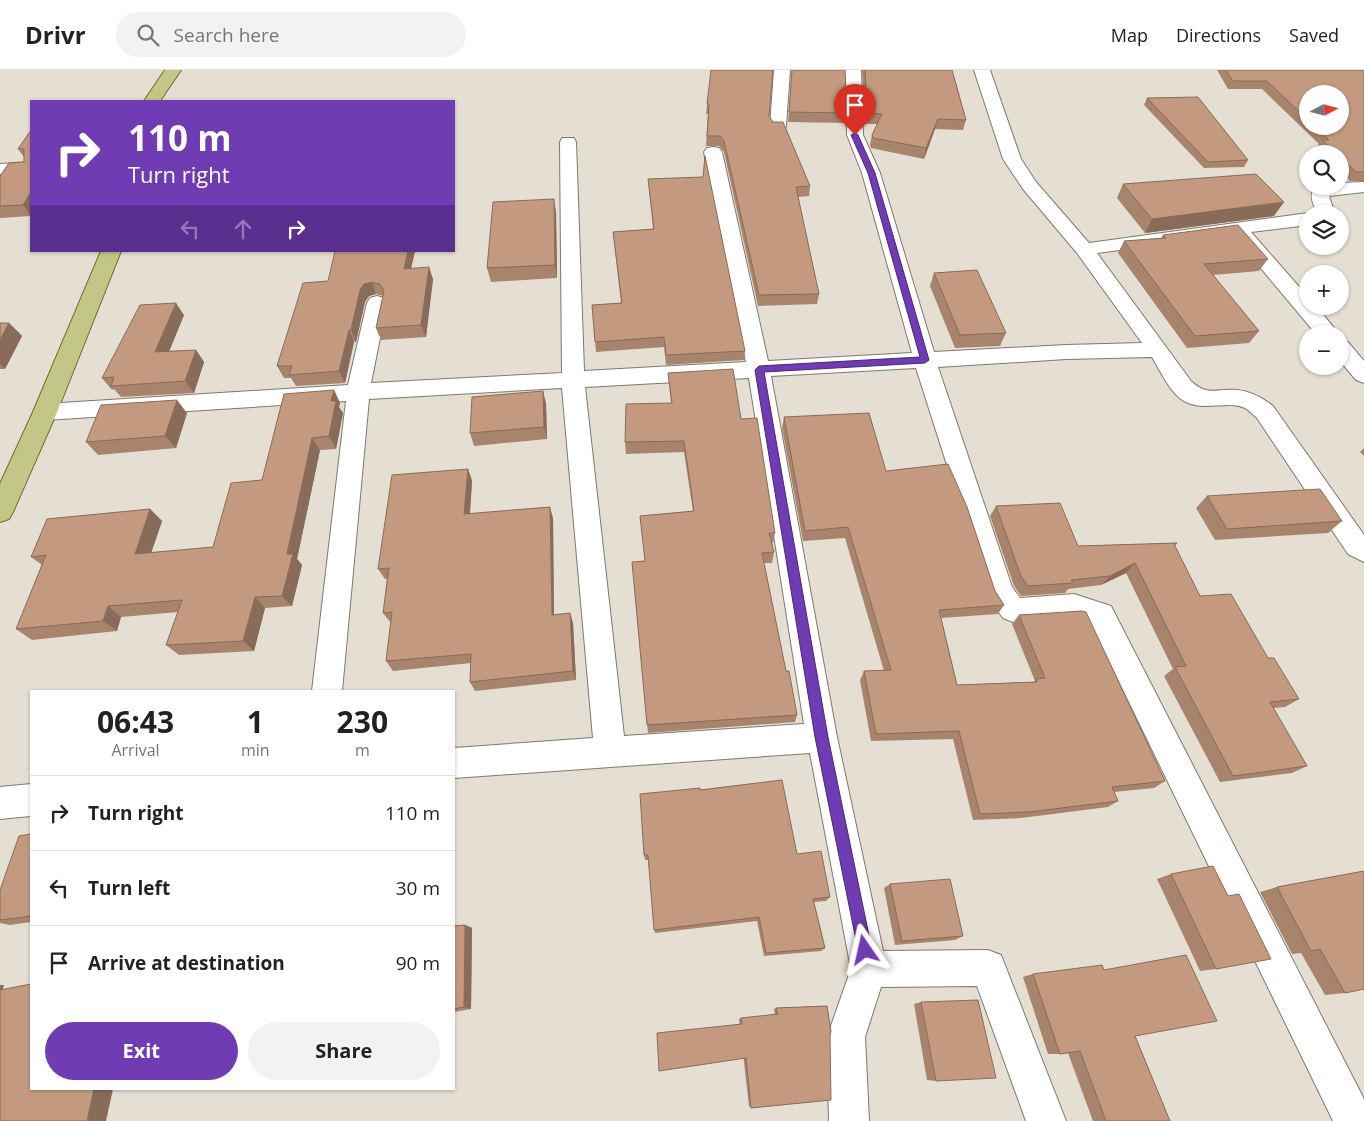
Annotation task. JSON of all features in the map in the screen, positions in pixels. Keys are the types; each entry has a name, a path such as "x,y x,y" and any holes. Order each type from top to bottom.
{"main road":[{"path":"153,100 173,70"},
{"path":"0,512 45,412 111,252"}],"street":[{"path":"778,126 782,70"},
{"path":"853,70 855,135 872,173 925,360 1000,592 1013,610 1074,606 1101,614 1354,1121"},
{"path":"982,70 1012,160 1030,185 1084,250 1183,387 1192,395 1206,399 1238,398 1254,402 1265,412 1357,546 1364,551"},
{"path":"568,142 573,380 610,752"},
{"path":"713,152 759,370 822,737 869,970 846,1037 849,1121"},
{"path":"0,169 30,168"},
{"path":"1323,205 1320,193 1331,189 1364,187"},
{"path":"1084,250 1237,227 1299,220"},
{"path":"1237,227 1320,325"},
{"path":"327,690 358,392 377,302"},
{"path":"45,412 358,392 1066,352 1158,350"},
{"path":"1349,358 1364,375"},
{"path":"455,763 822,737"},
{"path":"0,803 30,800"},
{"path":"869,970 988,968 1046,1121"}],"building":[{"path":"711,70 773,70 769,116 773,122 783,122 810,186 796,187 819,294 759,295 724,141 720,136 707,136 709,104 707,104"},
{"path":"792,70 845,70 847,113 789,112"},
{"path":"865,70 952,70 966,120 938,119 926,148 873,138 872,135 882,114 867,113"},
{"path":"1226,70 1364,70 1364,172 1356,172 1349,165 1349,145 1327,145 1322,140 1329,140 1324,135 1349,135 1349,85 1299,85 1299,111 1267,81 1233,81"},
{"path":"1198,97 1248,160 1208,162 1147,98"},
{"path":"30,131 30,194 23,205 0,206 0,176 9,163 24,162 24,149 18,149"},
{"path":"705,156 745,351 666,355 664,337 595,342 592,305 622,303 613,232 654,229 648,179 703,177"},
{"path":"1256,174 1284,202 1152,219 1123,184"},
{"path":"554,199 555,265 487,268 493,202"},
{"path":"1238,225 1268,259 1204,264 1259,331 1195,336 1124,241 1166,238 1163,235"},
{"path":"335,252 408,252 404,269 429,267 421,325 376,328 384,291 380,284 372,282 364,284 360,290 339,371 289,375 292,366 277,366 303,283 328,281"},
{"path":"977,270 1006,333 960,335 934,273"},
{"path":"176,303 155,352 196,350 185,381 111,386 114,377 102,378 140,305"},
{"path":"0,323 9,323 0,340"},
{"path":"733,369 741,419 757,418 775,533 769,533 774,552 762,553 797,715 647,725 632,562 645,561 640,516 694,511 684,441 625,442 626,404 672,403 668,373"},
{"path":"334,390 331,401 336,401 329,436 312,438 287,554 293,554 282,596 255,597 243,641 166,645 182,600 108,606 103,621 16,629 46,555 31,557 47,519 150,509 135,554 213,547 231,483 262,480 284,394"},
{"path":"543,391 544,427 470,433 472,397"},
{"path":"177,400 165,436 86,442 101,405"},
{"path":"869,413 886,471 948,464 967,507 995,591 1004,605 939,610 957,685 1037,682 1036,679 1045,678 1019,615 1086,612 1165,781 1112,787 1118,801 1029,812 980,814 959,731 876,734 864,671 891,670 848,527 805,531 784,417"},
{"path":"468,469 464,514 550,507 552,615 570,613 573,671 470,682 471,654 386,661 392,612 383,613 389,568 378,569 392,475"},
{"path":"1320,489 1342,521 1227,529 1207,496"},
{"path":"1060,503 1078,546 1177,543 1174,544 1200,596 1231,594 1268,658 1274,658 1299,699 1270,702 1307,766 1233,776 1175,667 1186,666 1135,563 1110,576 1071,580 1073,583 1028,586 1021,576 996,506"},
{"path":"782,780 797,854 821,851 830,897 813,899 825,948 766,953 759,917 654,930 648,855 644,855 640,794 700,788 700,790"},
{"path":"30,834 30,916 0,920 0,890 19,836"},
{"path":"1213,866 1228,896 1239,894 1271,959 1216,969 1171,874"},
{"path":"1364,871 1364,989 1345,993 1320,949 1311,951 1277,887"},
{"path":"950,879 963,936 902,941 890,884"},
{"path":"465,925 464,1007 455,1009 455,926"},
{"path":"1186,955 1217,1021 1135,1036 1170,1121 1106,1121 1080,1051 1060,1054 1033,974 1102,965 1104,970"},
{"path":"30,984 30,1090 94,1090 87,1121 0,1121 0,990"},
{"path":"978,1000 996,1078 936,1081 921,1002"},
{"path":"827,1006 831,1031 831,1100 751,1108 746,1058 659,1071 657,1033 742,1024 741,1018 778,1014 776,1008"}],"route":[{"path":"855,135 872,173 925,360 759,370 822,737 865,950"}]}
